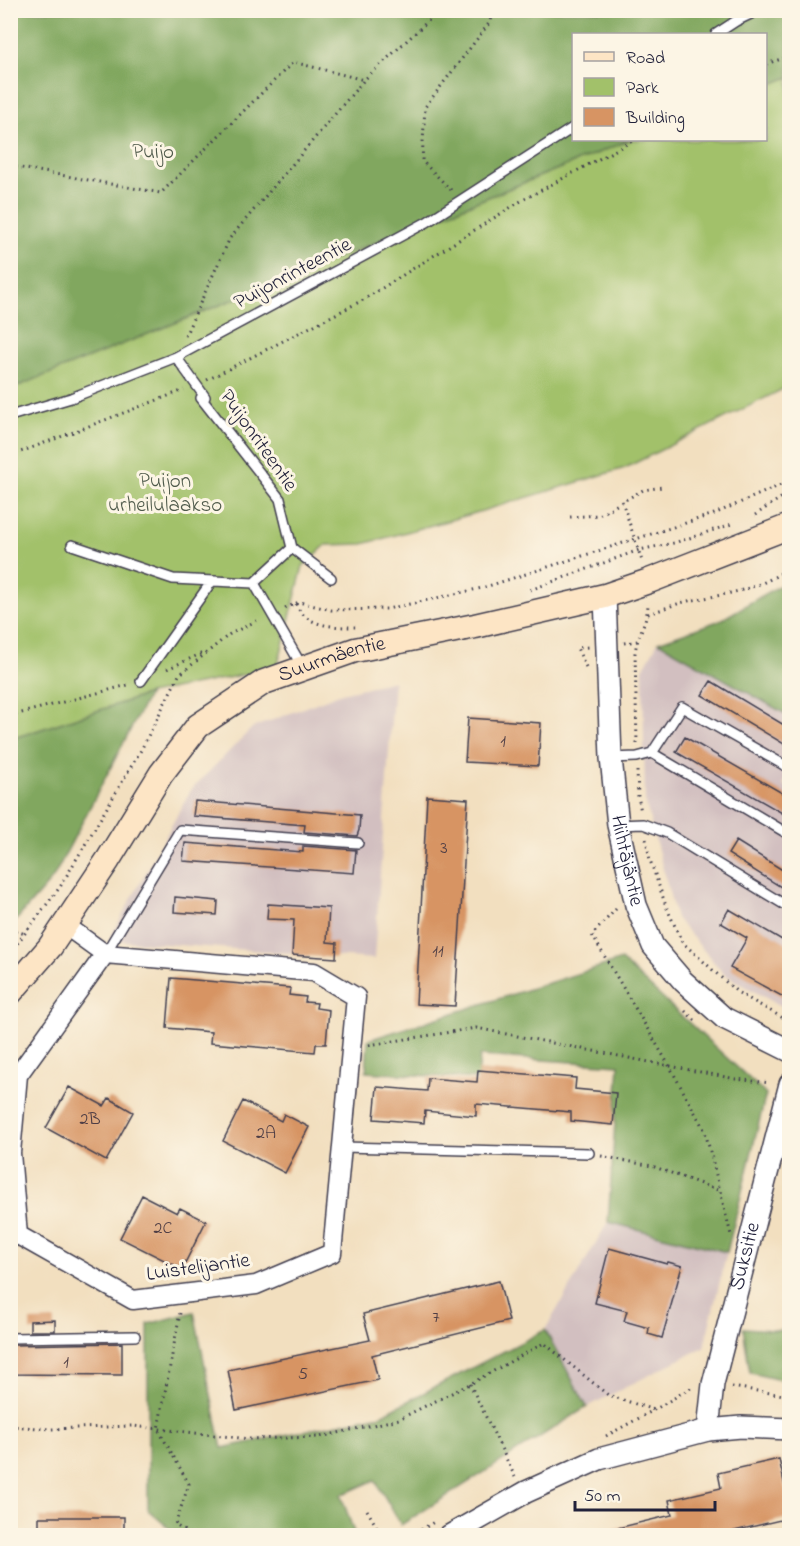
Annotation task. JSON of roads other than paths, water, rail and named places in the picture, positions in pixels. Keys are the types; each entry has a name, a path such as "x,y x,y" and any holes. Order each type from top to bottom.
{"main road":[{"name":"Suurmäentie","path":"10,993 50,947 108,860 161,774 198,726 264,682 355,650 475,626 605,596 789,526"}],"street":[{"name":"Hiihtäjäntie","path":"605,596 611,758 618,825 636,905 653,946 683,981 724,1018 789,1051"},
{"path":"65,925 105,954"},
{"name":"Luistelijantie","path":"105,954 314,972 356,997 332,1253 256,1285 133,1300 14,1241 11,1153 18,1075 105,954"},
{"name":"Suksitie","path":"708,1430 713,1384 782,1084"},
{"path":"449,1536 526,1492 599,1460 708,1430 741,1427 789,1429"}],"lane":[{"path":"718,33 759,10"},
{"name":"Puijonrinteentie","path":"10,416 71,398 176,357 427,222 572,128"},
{"name":"Puijonriteentie","path":"176,357 205,397 201,398 280,499 292,548"},
{"path":"72,545 173,579 254,583 292,548 331,578"},
{"path":"141,681 212,581"},
{"path":"254,583 303,668"},
{"path":"611,758 637,757 652,753 682,708 784,765"},
{"path":"652,753 789,835"},
{"path":"618,825 643,824 667,833 789,908"},
{"path":"105,954 180,830 358,843"},
{"path":"342,1147 589,1153"},
{"path":"10,1338 135,1336"}],"park label":[{"name":"Puijo","path":"153,153"},
{"name":"Puijon urheilulaakso","path":"165,494"}]}
